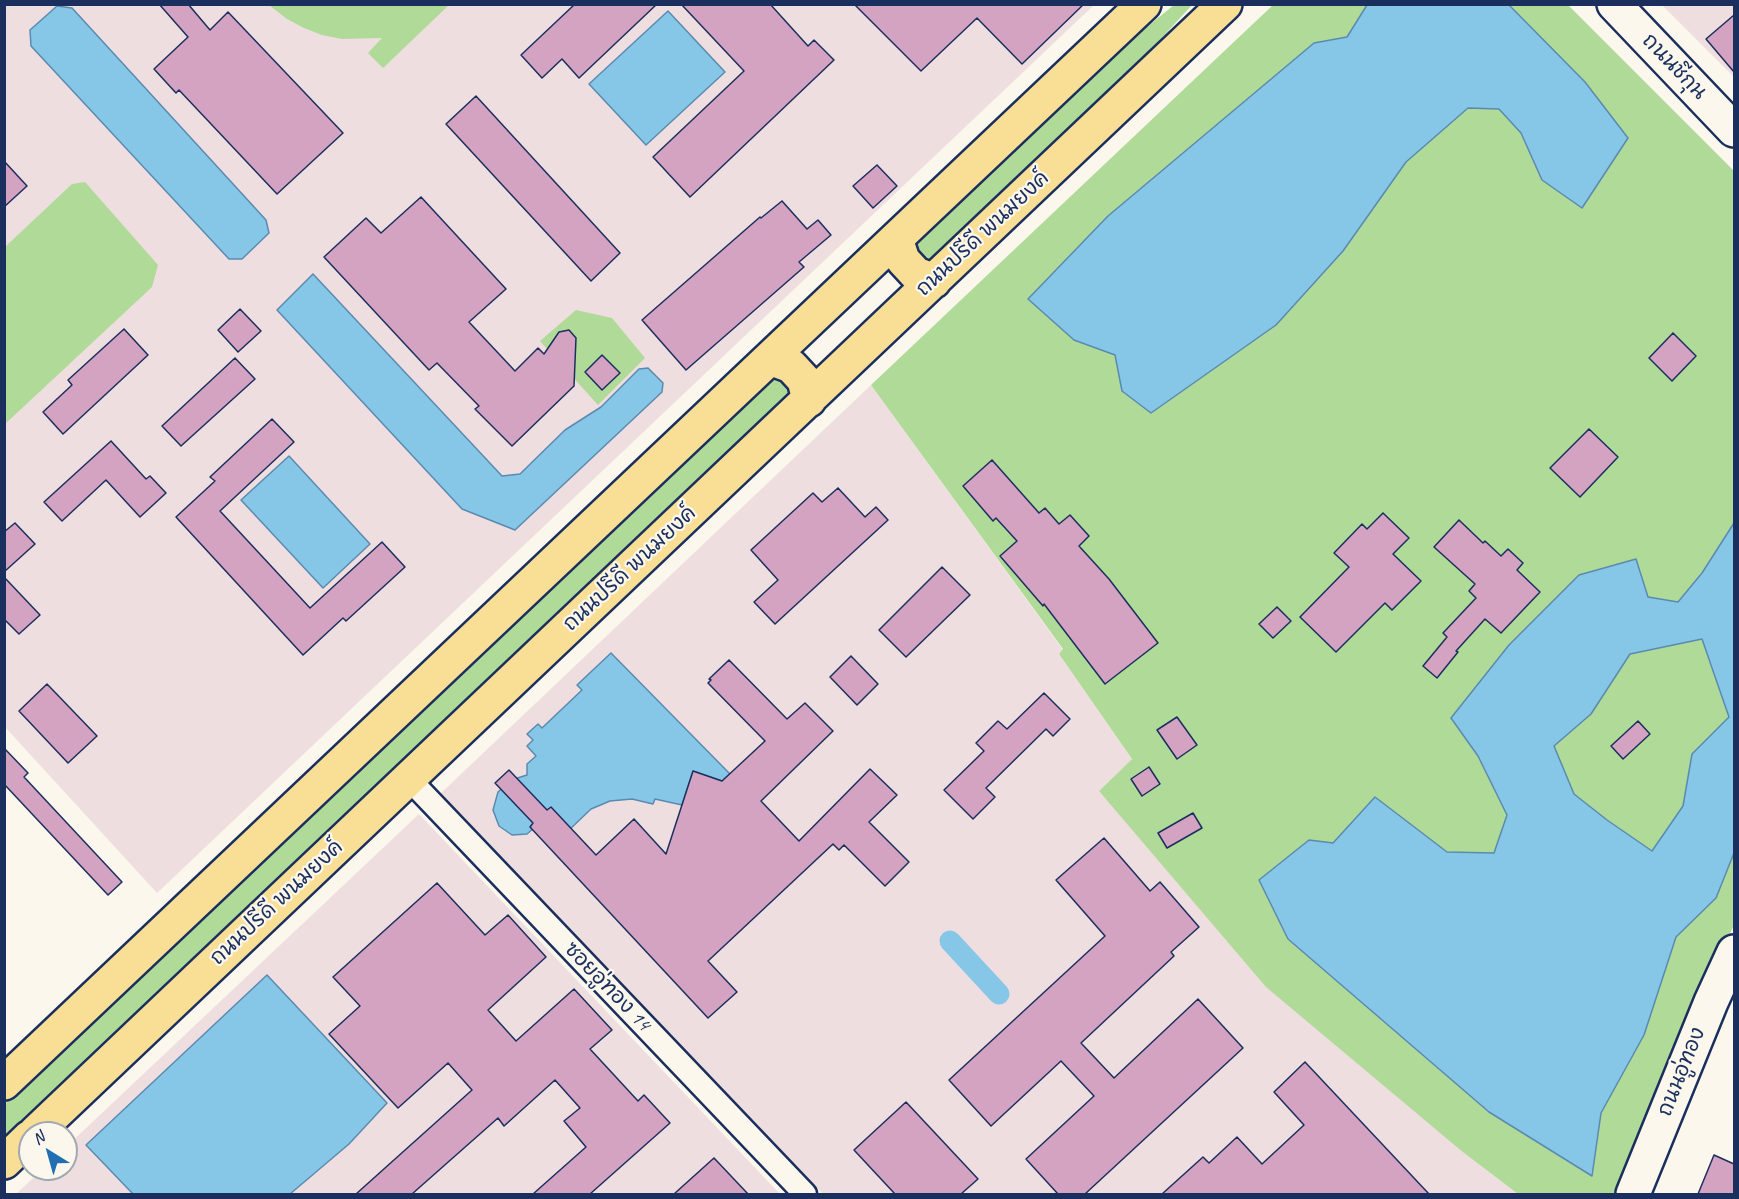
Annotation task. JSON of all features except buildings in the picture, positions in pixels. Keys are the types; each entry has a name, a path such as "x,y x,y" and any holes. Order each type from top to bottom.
{"main road":[{"path":"4,1083 1144,4"},
{"name":"ถนนปรีดี พนมยงค์","path":"48,1121 1225,4"},
{"name":"ถนนชีกุน","path":"1614,4 1734,130"},
{"path":"896,239 903,260 915,274 934,281"},
{"path":"770,358 791,366 804,380 809,400"},
{"name":"ถนนอู่ทอง","path":"1633,1194 1711,1002 1734,952"},
{"path":"4,1162 18,1149"}],"street":[{"name":"ซอยอู่ทอง 14","path":"409,778 804,1194"}],"shaded area":[{"path":"5,5 1094,5 157,893 5,727"},
{"path":"1662,5 1734,5 1734,77"},
{"path":"871,385 1063,650 1059,654 1132,759 1099,791 1464,1153 1518,1194 823,1194 440,794"},
{"path":"419,814 780,1194 16,1194 30,1181 78,1181 78,1136"}],"green space":[{"path":"269,5 449,5 383,68 368,53 382,38 342,39 322,35 287,19"},
{"path":"1174,5 1192,5 1109,95 933,260 921,258 915,247 916,241 1090,73"},
{"path":"1273,5 1568,5 1734,171 1734,925 1672,1055 1614,1194 1518,1194 1464,1153 1266,987 1099,791 1132,759 1059,654 1063,649 871,385"},
{"path":"85,182 158,265 152,287 5,424 5,247 72,184"},
{"path":"576,310 612,318 645,358 598,405 540,341"},
{"path":"777,373 795,392 28,1121 18,1121 18,1131 5,1143 5,1104"}],"water":[{"path":"1367,5 1509,5 1585,82 1628,138 1582,208 1542,180 1521,133 1499,109 1468,108 1406,162 1343,251 1276,325 1151,413 1122,391 1115,355 1074,340 1028,299 1108,216 1314,43 1347,37"},
{"path":"57,6 72,8 266,220 269,233 242,259 229,259 31,46 30,30"},
{"path":"668,11 725,72 646,145 589,84"},
{"path":"313,274 502,476 520,474 565,430 601,407 639,369 648,368 663,383 662,392 515,530 462,509 277,310"},
{"path":"289,456 370,544 323,588 241,500"},
{"path":"1734,523 1734,853 1716,898 1676,937 1644,1035 1601,1113 1592,1176 1489,1112 1288,939 1259,880 1309,840 1333,843 1375,797 1447,852 1494,853 1507,815 1478,756 1451,718 1509,645 1579,575 1636,559 1648,597 1678,602 1702,573","holes":["1702,639 1729,717 1692,754 1683,806 1652,851 1574,794 1554,746 1591,714 1630,654"]},
{"path":"611,653 730,774 722,781 693,771 682,805 655,799 653,804 632,799 610,801 591,809 568,831 551,813 527,834 512,835 499,826 493,810 498,792 511,780 527,775 527,764 536,756 527,746 533,740 527,734 538,724 542,728 582,690 577,685"},
{"path":"267,975 387,1103 349,1144 290,1194 133,1194 86,1145"}],"waterway":[{"path":"950,941 999,994"}]}
